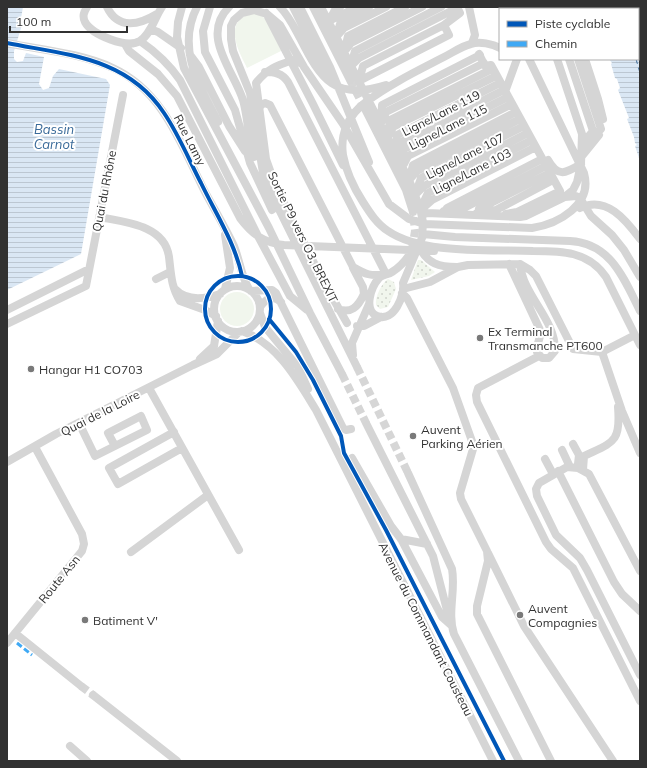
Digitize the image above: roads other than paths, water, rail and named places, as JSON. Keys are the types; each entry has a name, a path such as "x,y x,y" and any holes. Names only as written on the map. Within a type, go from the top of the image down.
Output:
{"street":[{"path":"87,7 83,15 85,22 89,26 108,39 125,44 140,41 150,29 156,14 162,7"},
{"path":"107,7 118,20 129,24 140,23 156,14"},
{"path":"182,7 178,30 178,45 181,60 222,141 248,188 342,374"},
{"path":"197,7 189,33 189,58 195,75 226,138 239,172"},
{"path":"210,7 203,31 205,52 235,110 248,155 266,200 312,278"},
{"path":"229,7 219,22 218,42 223,57 241,95 253,154 356,366 352,351 352,343 378,280 407,259 411,252"},
{"path":"264,7 273,29 307,92 352,182 373,217 393,234 418,244 459,249"},
{"path":"280,7 291,22 314,64 326,79 333,84 347,90 357,91 395,82"},
{"path":"293,7 320,61 330,74 345,84 368,89"},
{"path":"300,7 330,67 382,194"},
{"path":"313,7 381,125 409,180 421,213 423,234 392,314 381,317 367,325 360,326 347,323 327,309"},
{"path":"321,7 351,66 355,81"},
{"path":"329,21 333,7"},
{"path":"329,21 335,10 340,7"},
{"path":"329,21 338,12 348,7"},
{"path":"329,21 357,7"},
{"path":"336,37 341,21 369,7"},
{"path":"336,37 343,24 378,7"},
{"path":"336,37 344,28 386,7"},
{"path":"336,37 395,7"},
{"path":"344,52 348,36 405,7"},
{"path":"344,52 350,39 414,7"},
{"path":"344,52 351,43 422,7"},
{"path":"344,52 432,7"},
{"path":"351,66 355,51 442,7"},
{"path":"469,7 475,35 472,43"},
{"path":"351,66 456,8 460,13 447,30 355,81"},
{"path":"264,179 249,88 231,43 231,30 234,20 242,13 250,10 261,11 270,16 280,25 302,64 343,124 382,194 398,213 413,222 424,224 527,228 548,224 572,212 583,203 586,180 581,160 530,60"},
{"path":"150,29 168,39 195,61 229,126 248,155"},
{"path":"355,81 363,66 447,30"},
{"path":"140,41 155,51 166,61 180,80 258,236 290,296 310,313"},
{"name":"Rue Lamy","path":"7,43 80,57 106,65 126,75 145,89 169,120 234,248 242,276 250,290"},
{"path":"352,182 343,150 343,137 346,125 360,106 395,82 472,43 493,45 499,48"},
{"path":"125,44 129,51 152,68 172,89 240,218 249,229 261,239 279,244 304,246 431,251 459,249 558,251 575,254 586,258 599,268 606,277 640,345"},
{"path":"264,72 294,60 302,64"},
{"path":"421,213 491,217 526,216 517,60"},
{"path":"381,125 388,115 521,122 575,186 581,160 582,134 558,60"},
{"path":"561,60 585,134 582,144"},
{"path":"565,60 589,132 582,144"},
{"path":"569,60 593,131 582,144"},
{"path":"575,60 598,130 582,144"},
{"path":"578,60 601,129 582,144"},
{"path":"581,60 604,128"},
{"path":"381,125 382,105 521,122 531,130 555,170 561,173 568,172 581,160 604,128 598,98 585,60"},
{"path":"264,72 276,73 285,78 388,274"},
{"name":"Sortie P9 vers O3, BREXIT","path":"264,72 256,83 266,159 276,187 338,309 347,323"},
{"name":"Quai du Rhône","path":"7,324 86,286 123,95"},
{"path":"259,109 261,105 265,103 270,105 363,287 364,294 352,310 347,312 338,309"},
{"path":"365,109 406,190 421,213"},
{"path":"388,139 390,120 521,122"},
{"path":"388,139 395,131 521,122"},
{"path":"395,154 402,145 521,122"},
{"path":"402,167 410,159 521,122"},
{"path":"409,180 521,122"},
{"path":"409,180 414,165 521,122"},
{"path":"415,195 521,122"},
{"path":"521,122 594,219 621,246 640,277"},
{"path":"421,213 521,122"},
{"path":"421,213 456,208 521,122"},
{"path":"461,215 521,122"},
{"path":"461,215 496,210 521,122"},
{"path":"491,217 521,122"},
{"name":"Ligne/Lane 119","path":"395,154 397,135 521,122"},
{"name":"Ligne/Lane 115","path":"402,167 404,149 521,122"},
{"name":"Ligne/Lane 107","path":"415,195 420,178 521,122"},
{"name":"Ligne/Lane 103","path":"421,213 428,193 521,122"},
{"path":"583,203 608,207 621,218 640,240"},
{"path":"99,217 146,228 156,234 167,251 173,287 181,302 205,310 227,329 240,332 254,324 265,301 270,298 276,298 281,302"},
{"name":"Rue Lamy","path":"222,225 228,251 229,277 223,292"},
{"path":"423,234 585,243 603,252 616,265 640,311"},
{"path":"419,247 423,255 436,266 458,267 468,265 520,264 530,270 536,276 573,349 602,352 635,335"},
{"path":"509,264 539,327 540,341 536,348 539,356 546,359 552,356 555,349 551,330 524,279 520,264"},
{"path":"353,267 365,274 374,276 388,274 398,276 407,298 453,388 469,429 473,449 460,493 461,499 524,626 613,761"},
{"path":"403,288 430,282 458,267"},
{"path":"7,310 89,269"},
{"path":"156,279 170,272"},
{"path":"173,287 178,293 190,297 207,298 236,286 250,290 274,291 281,302 343,428 346,430 351,429"},
{"path":"250,290 258,299 260,310"},
{"path":"217,319 215,304 223,292"},
{"path":"369,303 373,313 381,317"},
{"name":"Avenue du Commandant Cousteau","path":"260,310 265,327 298,367 316,410"},
{"name":"Quai de la Loire","path":"193,365 214,346 217,319"},
{"name":"Quai de la Loire","path":"7,462 79,423 193,365 215,356 240,332"},
{"name":"Avenue du Commandant Cousteau","path":"240,332 262,341 296,376 316,410 493,761"},
{"path":"540,341 548,340 553,343"},
{"path":"602,352 628,427 640,453"},
{"path":"539,356 478,388 476,395 477,402 546,542 551,549 573,568 640,700"},
{"path":"149,388 239,550"},
{"path":"616,391 619,419 618,431 613,441 584,456 577,468 555,473 539,483 536,489 539,502 556,535 580,558 640,675"},
{"path":"79,423 95,456 115,446 147,430 141,416 108,433 115,446"},
{"path":"367,425 437,565 451,626 519,761"},
{"path":"174,432 109,468 118,484 182,448"},
{"path":"574,444 579,455 577,468"},
{"name":"Route Asn","path":"7,643 82,551 84,544 82,534 35,447"},
{"path":"562,450 577,468 589,474 595,482 640,571"},
{"path":"352,458 391,526 401,538 442,617 451,626"},
{"path":"545,459 555,473 614,582 622,594 640,611"},
{"path":"408,473 452,569 451,626"},
{"path":"131,552 208,495"},
{"path":"401,538 427,544"},
{"path":"487,551 488,561 477,606 477,614 551,761"},
{"path":"15,633 81,686"},
{"path":"93,695 177,761"},
{"path":"70,746 87,761"}],"water":[{"name":"Bassin Carnot","path":"7,7 23,7 20,24 22,25 14,51 14,59 17,62 23,61 26,53 44,57 39,84 43,90 49,88 53,76 59,69 106,79 110,85 81,254 7,290"},
{"path":"640,7 640,161 635,146 637,145 627,119 629,118 618,90 620,88 617,79 615,78 612,63 610,60 639,60 639,8 593,8"}],"tunnel":[{"path":"350,80 365,109"},
{"path":"412,249 415,231 413,212"},
{"path":"357,367 408,473"},
{"path":"342,374 367,425"},
{"path":"81,686 93,695"}],"place":[{"name":"Ex Terminal Transmanche PT600","path":"480,338"},
{"name":"Hangar H1 CO703","path":"31,369"},
{"name":"Auvent Parking Aérien","path":"413,436"},
{"name":"Auvent Compagnies","path":"520,615"},
{"name":"Batiment V'","path":"85,620"}]}
